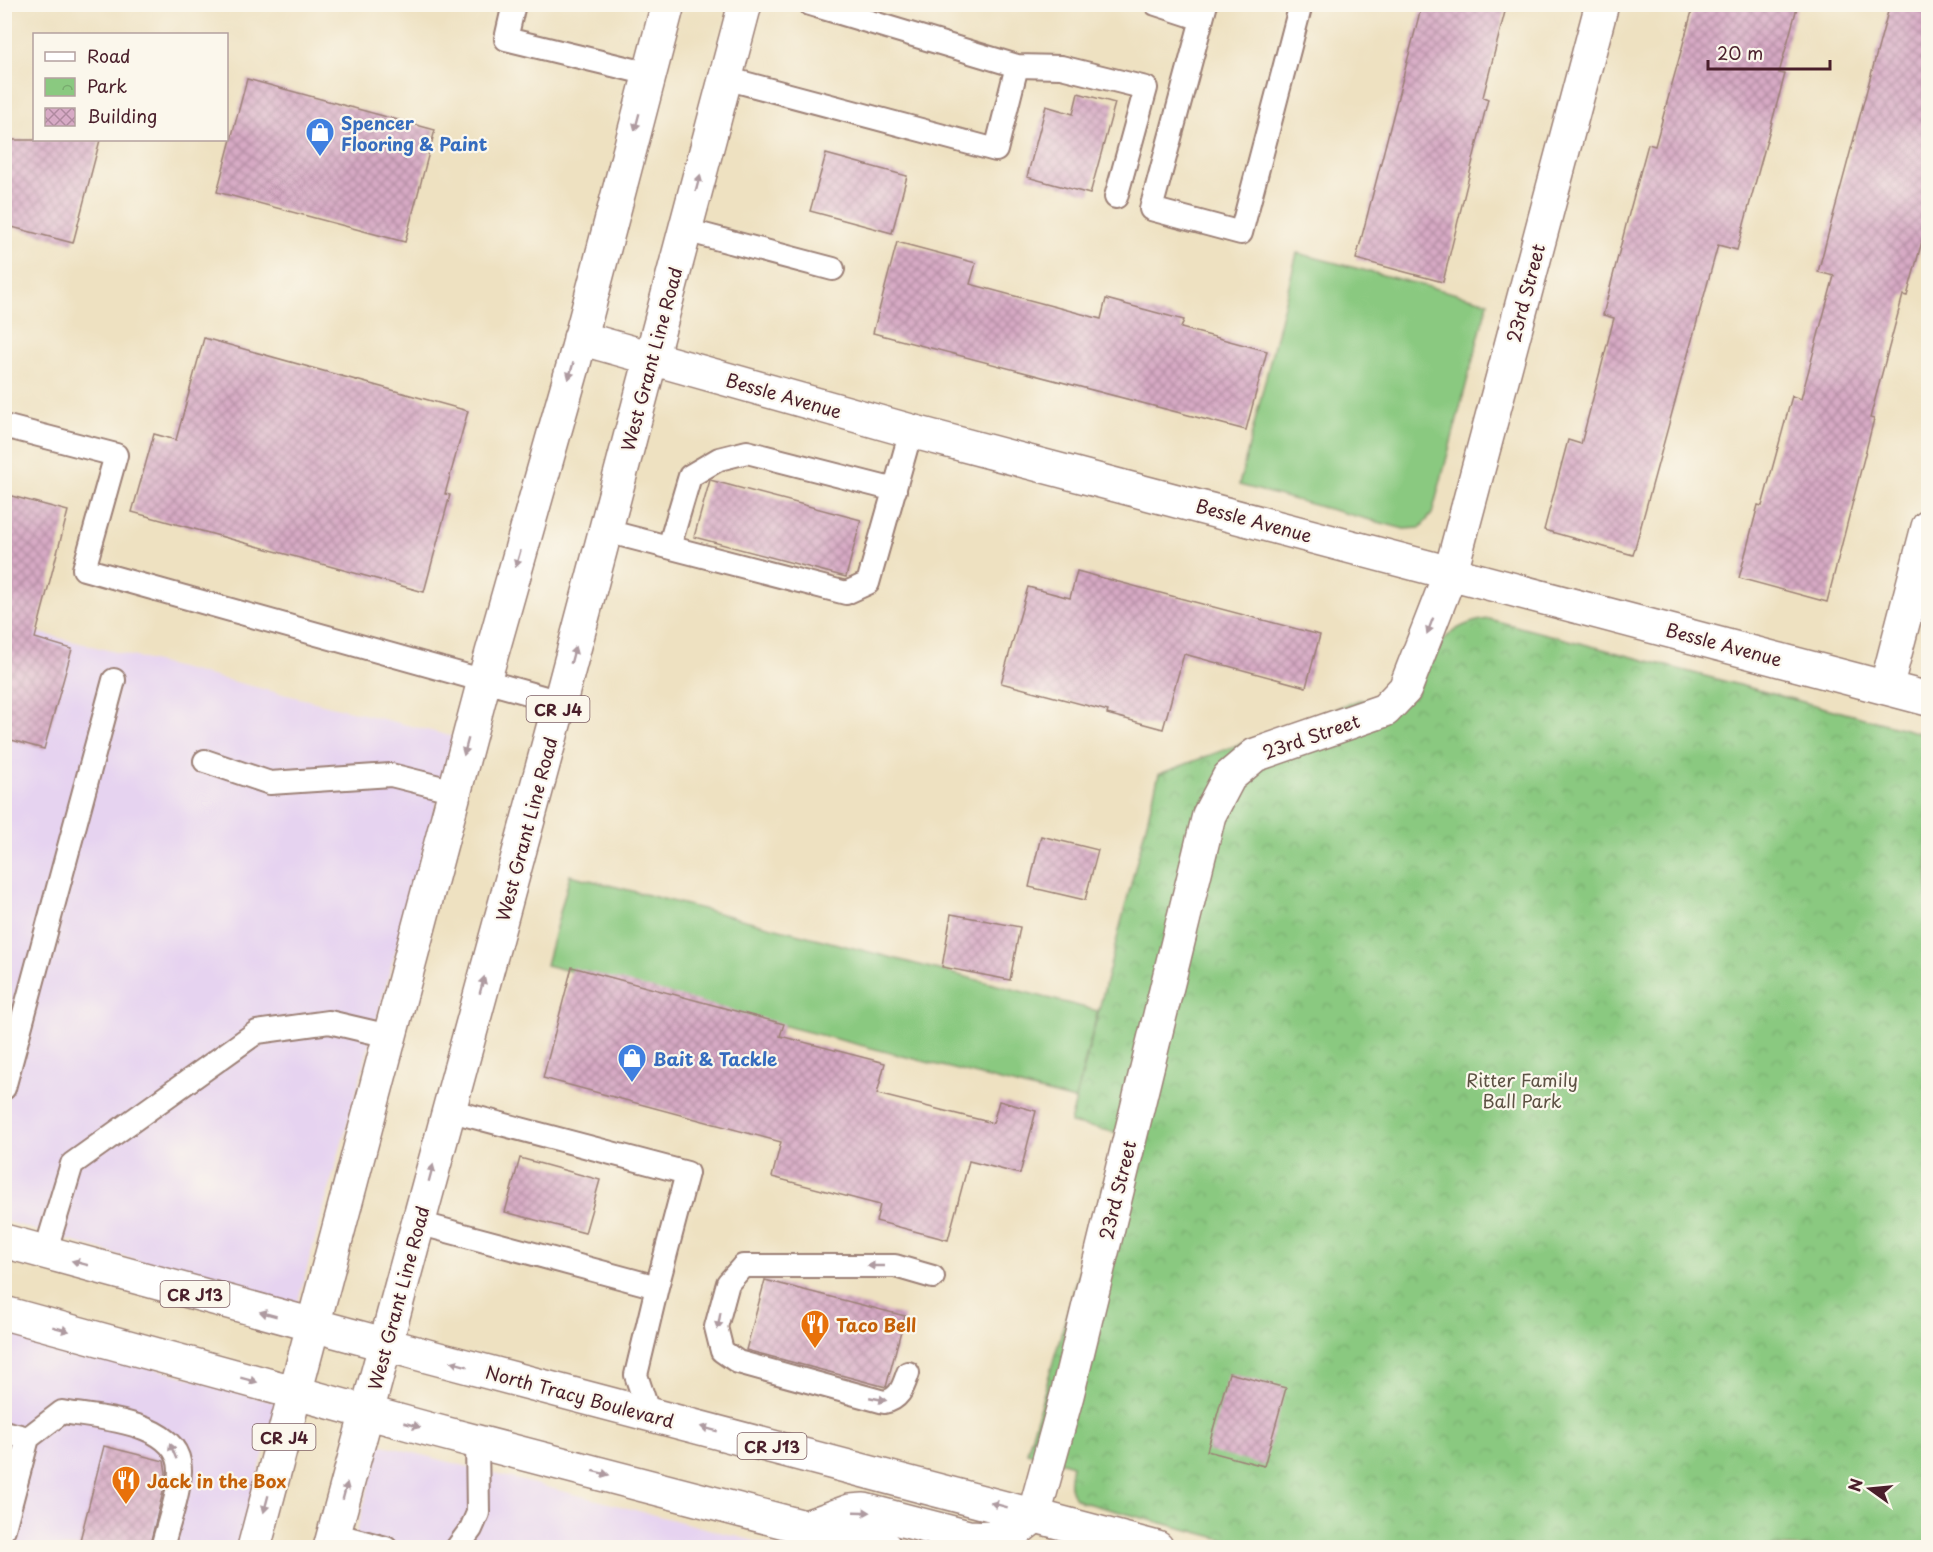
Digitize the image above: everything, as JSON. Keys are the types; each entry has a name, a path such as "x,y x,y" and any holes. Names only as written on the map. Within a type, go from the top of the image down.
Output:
{"main road":[{"name":"CR J4","path":"254,1548 484,681 580,338 668,4"},
{"name":"West Grant Line Road","path":"332,1541 606,531 745,4"},
{"name":"23rd Street","path":"1034,1515 1067,1395 1209,815 1229,777 1255,755 1385,710 1405,689 1451,571 1602,4"},
{"name":"Bessle Avenue","path":"580,338 911,431 1451,571 1929,699"},
{"path":"1886,688 1929,527"},
{"name":"North Tracy Boulevard","path":"4,1241 386,1346 1157,1548"},
{"path":"4,1313 295,1393 885,1548"},
{"path":"806,1527 850,1512 864,1510 968,1537 984,1538 1003,1537 1023,1528 1034,1515"}],"lane":[{"path":"514,4 506,39 650,74"},
{"path":"810,4 1017,66 1061,67 1146,88 1116,197"},
{"path":"1156,4 1204,12 1151,209 1241,233 1301,4"},
{"path":"725,78 996,150 1017,66"},
{"path":"686,230 833,269"},
{"path":"4,426 116,455 84,569 560,702"},
{"path":"606,531 846,593 868,583 911,431"},
{"path":"669,547 690,476 719,459 747,452 895,490"},
{"path":"5,1085 114,680"},
{"path":"205,762 270,783 391,776 455,791"},
{"path":"45,1253 72,1164 257,1032 329,1022 389,1036"},
{"path":"448,1110 687,1173 636,1375 649,1414"},
{"path":"418,1223 657,1287"},
{"path":"908,1373 900,1393 894,1400 884,1402 738,1362 722,1351 716,1327 728,1283 742,1266 896,1266 933,1277"},
{"path":"4,1529 28,1438 62,1412 149,1429 171,1442 180,1469 162,1548"},
{"path":"4,1432 28,1438"},
{"path":"457,1548 471,1529 478,1513 477,1441"},
{"path":"332,1541 386,1548"}],"shaded area":[{"path":"4,624 455,737 296,1308 5,1221"},
{"path":"4,1326 277,1403 239,1547 5,1547"},
{"path":"380,1444 778,1547 352,1548"}],"green space":[{"path":"1297,253 1488,302 1432,514 1420,528 1404,529 1239,485"},
{"name":"Ritter Family Ball Park","path":"1489,619 1928,735 1928,1547 1253,1547 1082,1502 1071,1491 1072,1465 1027,1452 1119,1133 1070,1123 1159,774 1359,700 1414,698 1433,657 1448,636 1458,628 1472,622"},
{"path":"570,875 1098,1011 1075,1100 546,965"}],"building":[{"path":"1422,4 1507,4 1483,97 1488,99 1443,282 1356,259"},
{"path":"1694,4 1798,4 1779,73 1785,74 1737,250 1718,245 1633,555 1544,530 1568,440 1581,444 1614,318 1603,315 1627,221 1648,144 1655,146"},
{"path":"1890,4 1929,4 1929,216 1907,296 1903,295 1870,418 1874,419 1827,602 1739,578 1758,505 1762,506 1792,396 1801,399 1834,276 1818,272"},
{"path":"247,79 435,130 405,242 217,192"},
{"path":"1078,93 1115,103 1090,194 1027,177 1046,106 1073,114"},
{"path":"4,140 100,141 73,243 4,225"},
{"path":"826,154 907,176 892,233 810,211"},
{"path":"897,242 976,263 970,284 1101,319 1106,299 1184,320 1181,328 1267,351 1246,430 873,333"},
{"path":"204,338 468,411 445,494 450,495 424,592 132,512 154,434 176,440"},
{"path":"710,480 861,520 846,577 694,537"},
{"path":"4,494 68,511 35,638 72,649 44,749 4,738"},
{"path":"1077,571 1320,635 1306,687 1184,654 1163,729 1107,714 1108,711 1001,683 1028,587 1070,598"},
{"path":"1041,836 1098,850 1085,900 1029,887"},
{"path":"951,914 1020,927 1010,980 942,967"},
{"path":"572,967 784,1024 780,1036 885,1063 877,1094 993,1123 999,1101 1036,1111 1020,1174 969,1161 948,1240 876,1221 880,1205 772,1177 781,1142 543,1078"},
{"path":"520,1158 600,1180 585,1233 505,1212"},
{"path":"765,1280 905,1316 886,1387 746,1350"},
{"path":"1229,1373 1286,1388 1264,1466 1207,1451"},
{"name":"Jack in the Box","path":"104,1446 164,1461 166,1472 164,1488 149,1548 78,1548"}],"place":[{"name":"Spencer Flooring & Paint","path":"320,158"},
{"name":"Bait & Tackle","path":"632,1084"},
{"name":"Taco Bell","path":"815,1350"},
{"name":"Jack in the Box","path":"126,1506"}]}
